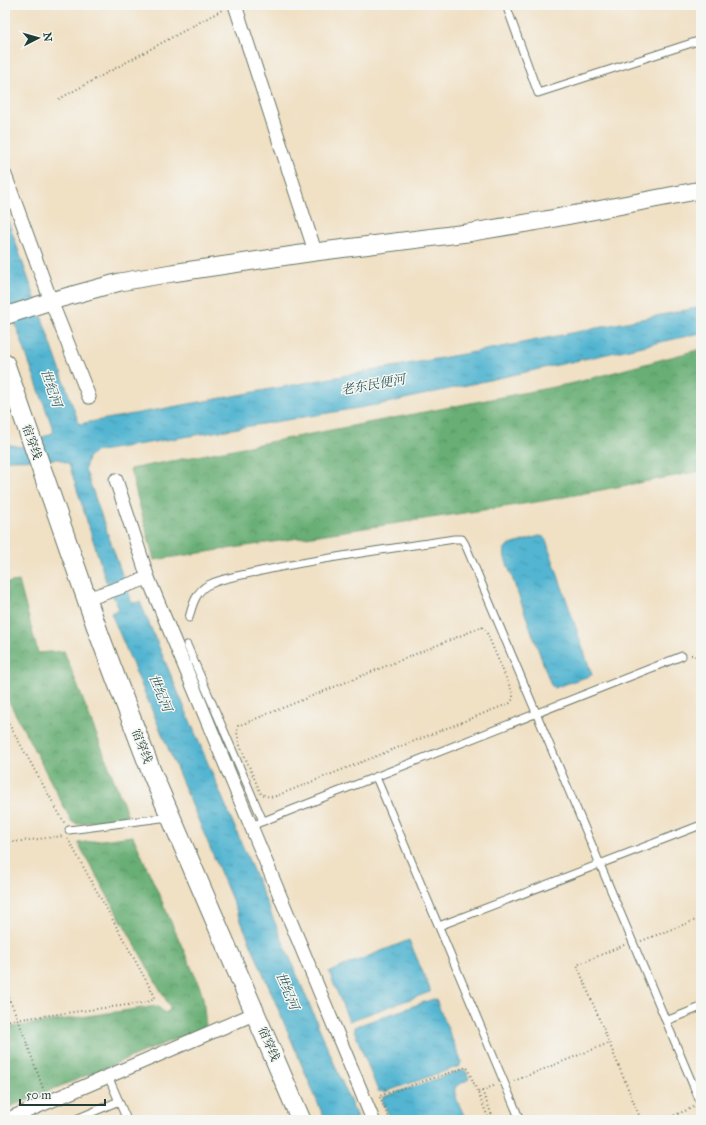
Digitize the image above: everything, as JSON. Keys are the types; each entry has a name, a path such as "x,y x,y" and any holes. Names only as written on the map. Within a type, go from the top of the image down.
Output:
{"main road":[{"name":"宿穿线","path":"5,364 93,597 151,771 301,1120"}],"street":[{"path":"230,7 314,249"},
{"path":"5,175 46,298 89,397"},
{"path":"5,304 46,298 120,282 172,273 546,212 701,182"},
{"path":"314,249 468,233 701,190"},
{"path":"5,316 46,298"},
{"path":"116,480 143,580 251,826 373,1120"},
{"path":"93,597 143,580"},
{"path":"6,1120 256,1013"}],"lane":[{"path":"506,5 538,93 701,40"},
{"path":"189,618 193,603 199,593 207,585 223,580 288,565 446,540 462,539 666,1021 698,1105"},
{"path":"187,645 263,821"},
{"path":"251,826 682,656"},
{"path":"231,746 239,743"},
{"path":"376,777 520,1120"},
{"path":"69,830 171,817"},
{"path":"439,926 701,825"},
{"path":"666,1021 701,1007"},
{"path":"108,1076 126,1120"},
{"path":"74,1120 119,1101"}],"path":[{"path":"59,99 230,7"},
{"path":"482,627 486,632 513,694 513,699 510,703 276,796 266,796 261,794 239,743 237,732 238,726 482,627"},
{"path":"682,656 694,655 701,662"},
{"path":"5,717 69,830"},
{"path":"5,843 68,835 68,838 153,993 154,998 151,1001 142,1003 5,1021"},
{"path":"641,1120 577,965 701,918"},
{"path":"5,990 18,1019 48,1102"},
{"path":"478,1092 505,1083 609,1042"},
{"path":"390,1120 380,1096 467,1066 488,1117 480,1120"},
{"path":"482,1090 494,1120"},
{"path":"663,1120 698,1105"}],"green space":[{"path":"701,349 701,471 543,501 154,560 130,469 574,383"},
{"path":"19,581 38,653 64,651 128,816 78,824 72,822 5,694 5,583"},
{"path":"133,836 199,985 203,998 206,1026 5,1109 5,1028 157,1006 165,1013 171,1009 78,843"}],"water":[{"path":"5,212 79,424 507,346 701,307 701,333 382,404 94,452 88,458 85,469 132,603 140,602 358,1120 325,1120 111,613 119,609 106,581 69,464 59,459 8,460 5,462 5,444 22,447 54,432 5,295"},
{"path":"539,536 544,537 547,543 592,675 554,688 551,685 505,558 504,550 507,546"},
{"path":"409,940 430,992 349,1021 329,972"},
{"path":"433,999 436,1000 461,1061 460,1066 385,1092 378,1091 354,1027"},
{"path":"462,1070 466,1071 469,1079 455,1087 455,1096 465,1120 391,1120 382,1100 383,1097"}],"water label":[{"name":"老东民便河","path":"373,385"},
{"name":"世纪河","path":"51,388"},
{"name":"世纪河","path":"160,693"},
{"name":"世纪河","path":"287,991"}]}
